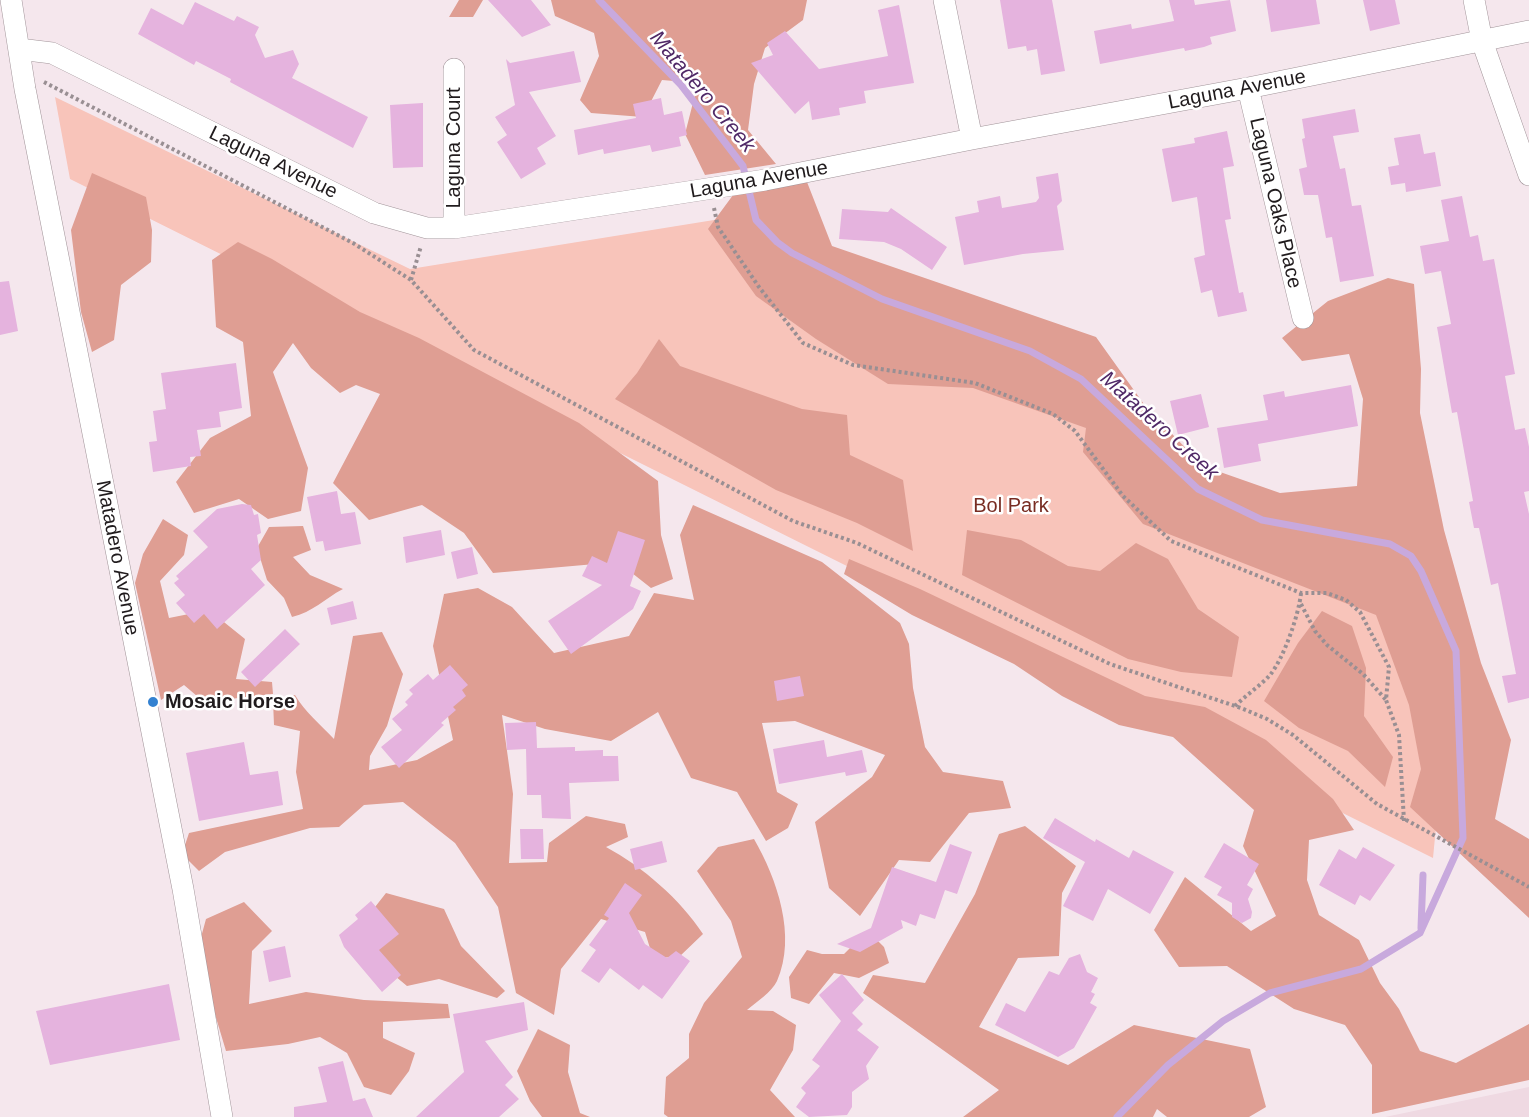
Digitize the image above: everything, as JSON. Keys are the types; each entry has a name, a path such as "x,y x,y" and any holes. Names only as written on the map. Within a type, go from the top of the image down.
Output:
{"street":[{"name":"Matadero Avenue","path":"11,0 23,72 183,889 222,1117"},
{"path":"944,0 972,139"},
{"path":"1474,0 1482,41 1529,175"},
{"name":"Laguna Avenue","path":"19,49 52,53 374,213 427,228 454,228 765,180 1248,88 1529,31"},
{"name":"Laguna Court","path":"454,69 454,228"},
{"name":"Laguna Oaks Place","path":"1248,88 1303,318"}],"path":[{"path":"23,72 353,243 411,280 474,350 793,521 857,543 1110,664 1267,719 1293,735 1377,804 1404,821 1472,855 1529,888"},
{"path":"721,188 718,227 759,287 803,343 853,365 975,383 1053,414 1076,431 1124,496 1171,541 1301,592 1327,593 1346,600 1360,612 1389,667 1386,700"},
{"path":"411,280 427,228"},
{"path":"1235,706 1270,674 1300,604 1301,592"},
{"path":"1300,604 1315,631 1327,645 1363,674 1386,700 1399,735 1404,821"}],"shaded area":[{"path":"459,0 483,0 473,17 449,17"},
{"path":"551,0 807,0 803,20 765,48 754,84 748,130 776,164 705,175 685,134 698,83 662,80 643,117 591,113 580,100 599,56 594,33 555,16"},
{"path":"92,173 146,197 152,230 151,262 121,285 114,340 92,352 81,312 71,230"},
{"path":"807,182 832,246 1096,337 1146,407 1203,466 1280,493 1357,486 1363,399 1349,354 1302,361 1282,338 1328,301 1388,278 1414,284 1421,369 1420,413 1444,530 1481,663 1511,740 1495,819 1529,839 1529,918 1410,807 1421,769 1409,705 1376,615 1143,524 1083,452 1086,428 973,388 888,384 816,339 756,296 708,229 736,191"},
{"path":"238,242 272,259 360,312 419,338 579,423 658,481 661,535 673,579 651,588 618,562 493,573 464,533 422,505 369,520 333,483 380,394 356,385 340,393 311,368 293,343 273,372 308,468 301,511 268,519 239,499 194,513 176,482 210,438 251,416 243,342 216,327 212,260"},
{"path":"659,339 680,366 802,409 847,415 850,455 903,480 913,551 857,523 776,490 615,399 637,373"},
{"path":"693,505 822,562 900,623 909,644 913,688 925,747 943,772 1003,781 1011,808 969,813 930,862 899,860 860,916 829,888 815,822 872,777 885,755 795,721 762,723 777,792 798,804 788,828 766,841 737,792 691,778 658,712 611,741 545,729 502,715 513,794 509,863 547,862 549,843 586,816 625,824 628,837 606,847 634,864 660,885 683,908 703,934 679,957 653,958 645,932 601,919 561,969 554,1015 516,993 498,907 455,843 403,802 364,805 339,827 310,828 225,852 199,871 182,854 189,833 303,809 296,772 300,731 274,725 273,701 295,695 334,739 353,636 382,632 403,674 387,726 370,756 369,770 417,760 453,740 433,646 444,594 478,588 512,607 554,653 629,636 654,593 694,600 680,535"},
{"path":"163,519 188,535 184,555 160,581 169,618 209,610 245,639 236,679 272,682 273,694 204,702 184,685 161,700 135,583 143,554"},
{"path":"303,526 311,550 293,557 310,575 343,589 312,609 292,617 284,598 267,580 257,548 269,527"},
{"path":"967,530 1021,540 1068,566 1100,571 1136,543 1168,559 1198,609 1239,637 1232,677 1181,672 1128,659 962,575"},
{"path":"849,559 920,589 1145,696 1205,707 1266,740 1333,799 1354,830 1309,840 1307,880 1319,915 1359,940 1380,983 1399,1009 1420,1051 1456,1063 1529,1024 1529,1080 1372,1114 1372,1065 1345,1025 1294,1009 1227,966 1179,967 1154,930 1185,877 1251,931 1276,916 1243,846 1254,810 1173,737 1119,725 1062,696 1014,664 912,615 844,574"},
{"path":"1322,611 1352,626 1366,668 1364,716 1393,757 1385,787 1348,751 1299,728 1264,701 1298,643"},
{"path":"1025,826 1076,866 1062,893 1059,956 1018,958 979,1027 1068,1065 1134,1025 1250,1049 1266,1107 1249,1117 1167,1117 1157,1109 1153,1117 963,1117 999,1090 863,993 873,975 925,983 975,894 999,834"},
{"path":"754,839 777,890 785,927 785,945 783,964 775,985 747,1010 773,1011 796,1025 793,1050 770,1090 795,1117 668,1117 664,1114 666,1077 689,1058 689,1034 704,1003 742,957 731,921 697,871 718,847"},
{"path":"386,893 444,909 461,946 505,991 497,998 439,979 407,986 377,961 357,930"},
{"path":"244,902 272,931 252,951 249,1004 306,992 364,1000 448,1004 450,1018 383,1022 383,1038 415,1053 409,1071 391,1095 364,1087 347,1053 320,1037 288,1044 226,1051 214,1011 200,941 206,919"},
{"path":"873,936 884,947 889,963 859,978 834,973 809,1004 791,998 789,977 807,950 822,954 844,954 855,943"},
{"path":"538,1029 570,1045 568,1072 580,1113 590,1117 542,1117 530,1101 517,1071"},
{"path":"1529,1087 1529,1117 1385,1117"}],"green space":[{"name":"Bol Park","path":"55,97 410,269 745,215 1079,392 1372,578 1444,744 1433,858 70,179"}],"building":[{"path":"488,0 531,0 551,25 522,37"},
{"path":"1000,0 1052,0 1065,71 1041,75 1037,49 1027,51 1026,46 1008,49"},
{"path":"1169,0 1194,0 1195,5 1230,0 1236,31 1210,37 1212,44 1204,47 1185,51 1184,48 1100,64 1094,31 1131,24 1132,29 1174,21"},
{"path":"1266,0 1316,0 1320,24 1271,32"},
{"path":"1363,0 1395,0 1400,24 1370,31"},
{"path":"195,2 234,21 237,16 259,27 255,35 265,58 293,50 299,64 292,78 368,117 353,148 230,82 231,79 196,61 194,65 138,34 151,8 183,25"},
{"path":"899,5 914,83 864,91 866,103 839,108 840,115 812,120 809,101 795,114 751,63 773,55 767,43 785,31 819,69 888,56 878,10"},
{"path":"574,51 581,82 529,92 556,136 537,148 546,164 521,179 497,142 507,135 495,117 515,105 506,59 510,63"},
{"path":"661,98 664,115 682,111 687,135 679,137 681,146 652,152 650,145 604,154 603,149 578,155 574,130 636,118 633,104"},
{"path":"423,103 423,167 393,168 390,105"},
{"path":"1355,109 1359,132 1333,136 1340,169 1345,168 1352,206 1361,205 1374,276 1340,282 1332,237 1326,238 1318,195 1304,195 1299,169 1307,167 1302,139 1305,138 1302,119"},
{"path":"1227,131 1234,166 1223,168 1231,219 1225,220 1239,293 1243,292 1247,311 1218,317 1212,290 1201,293 1194,258 1205,255 1197,197 1172,202 1162,149 1195,143 1194,138"},
{"path":"1420,134 1424,154 1435,152 1441,186 1406,192 1405,183 1391,185 1388,167 1399,165 1394,138"},
{"path":"1058,173 1062,201 1057,206 1064,250 1023,254 964,265 955,217 979,212 977,201 1000,196 1002,208 1036,202 1039,198 1036,177"},
{"path":"1462,196 1470,237 1478,235 1483,261 1494,259 1515,374 1505,376 1515,430 1525,428 1529,447 1529,491 1524,492 1529,514 1529,698 1508,703 1502,676 1516,674 1498,583 1491,585 1479,528 1474,528 1469,502 1473,501 1457,412 1452,413 1437,327 1451,324 1441,271 1425,274 1420,246 1449,241 1441,200"},
{"path":"891,208 947,247 932,270 901,249 884,242 839,239 842,209 888,212"},
{"path":"9,281 18,331 0,335 0,282"},
{"path":"236,363 242,408 219,412 221,427 197,430 201,456 190,457 191,466 153,472 149,442 157,441 153,411 166,409 161,373"},
{"path":"1351,385 1358,426 1258,444 1261,461 1224,468 1217,428 1268,420 1263,395 1284,391 1285,397"},
{"path":"1201,394 1209,427 1178,435 1170,401"},
{"path":"337,491 341,514 355,512 361,544 325,551 323,541 316,542 307,497"},
{"path":"242,504 251,505 254,515 258,514 261,533 257,535 261,560 251,569 265,585 217,629 204,614 194,623 176,603 185,595 174,583 179,579 176,576 208,547 193,531 217,509"},
{"path":"441,530 445,555 406,563 403,537"},
{"path":"618,531 645,540 630,586 641,591 633,609 571,654 548,621 602,585 582,576 592,556 607,563"},
{"path":"472,547 478,574 457,579 451,552"},
{"path":"353,601 357,619 331,625 327,608"},
{"path":"285,629 300,644 255,687 241,672"},
{"path":"450,665 468,685 462,690 466,696 453,707 456,710 441,723 444,725 399,768 381,747 402,730 392,719 408,705 405,702 413,694 409,690 428,674 433,680"},
{"path":"800,676 804,696 777,701 774,681"},
{"path":"536,722 537,748 575,747 575,751 603,750 603,756 618,756 619,781 569,783 571,819 542,818 541,795 527,795 526,749 507,750 505,723"},
{"path":"824,740 827,757 862,750 867,772 846,776 845,772 779,784 773,749"},
{"path":"244,742 250,775 278,771 283,805 199,821 186,753"},
{"path":"1055,818 1095,842 1096,839 1129,858 1133,850 1174,872 1150,914 1108,889 1093,921 1063,906 1085,862 1043,838"},
{"path":"520,829 543,829 544,859 521,859"},
{"path":"662,841 667,862 635,870 630,849"},
{"path":"1224,843 1259,864 1247,885 1253,889 1248,899 1252,912 1251,918 1242,923 1232,917 1232,903 1217,895 1222,887 1204,877"},
{"path":"950,844 972,852 957,894 945,890 935,919 920,914 916,926 901,920 903,928 860,952 837,944 871,928 892,867 936,882"},
{"path":"1363,847 1395,865 1370,901 1360,895 1355,905 1319,885 1339,849 1356,859"},
{"path":"625,883 642,895 629,913 645,944 667,958 676,951 690,961 662,999 643,985 639,990 610,968 599,983 581,971 596,950 589,945 609,918 604,915"},
{"path":"371,901 399,934 379,950 401,975 382,992 344,947 339,935 358,919 355,915"},
{"path":"285,946 291,977 269,982 263,951"},
{"path":"1080,954 1087,972 1098,978 1091,992 1095,994 1090,1003 1097,1007 1074,1048 1058,1057 995,1025 1006,1003 1025,1012 1049,971 1059,975 1069,958"},
{"path":"842,974 864,1000 852,1013 863,1024 857,1030 879,1047 866,1066 869,1079 852,1092 852,1107 847,1115 809,1117 796,1107 806,1093 801,1088 820,1066 812,1060 841,1021 819,995"},
{"path":"169,984 180,1040 50,1065 36,1011"},
{"path":"524,1002 528,1030 485,1041 513,1077 505,1085 519,1099 499,1117 416,1117 464,1072 453,1014"},
{"path":"343,1061 353,1101 365,1098 373,1117 294,1117 294,1107 327,1102 318,1067"}],"waterway":[{"name":"Matadero Creek","path":"599,0 681,85 743,166 756,220 777,242 792,253 882,299 1030,351 1081,379 1198,489 1262,520 1390,544 1411,556 1421,571 1456,651 1463,838 1420,933 1361,969 1270,993 1223,1021 1168,1065 1117,1117"},
{"path":"1421,928 1423,875"}],"place":[{"name":"Mosaic Horse","path":"153,702"}]}
